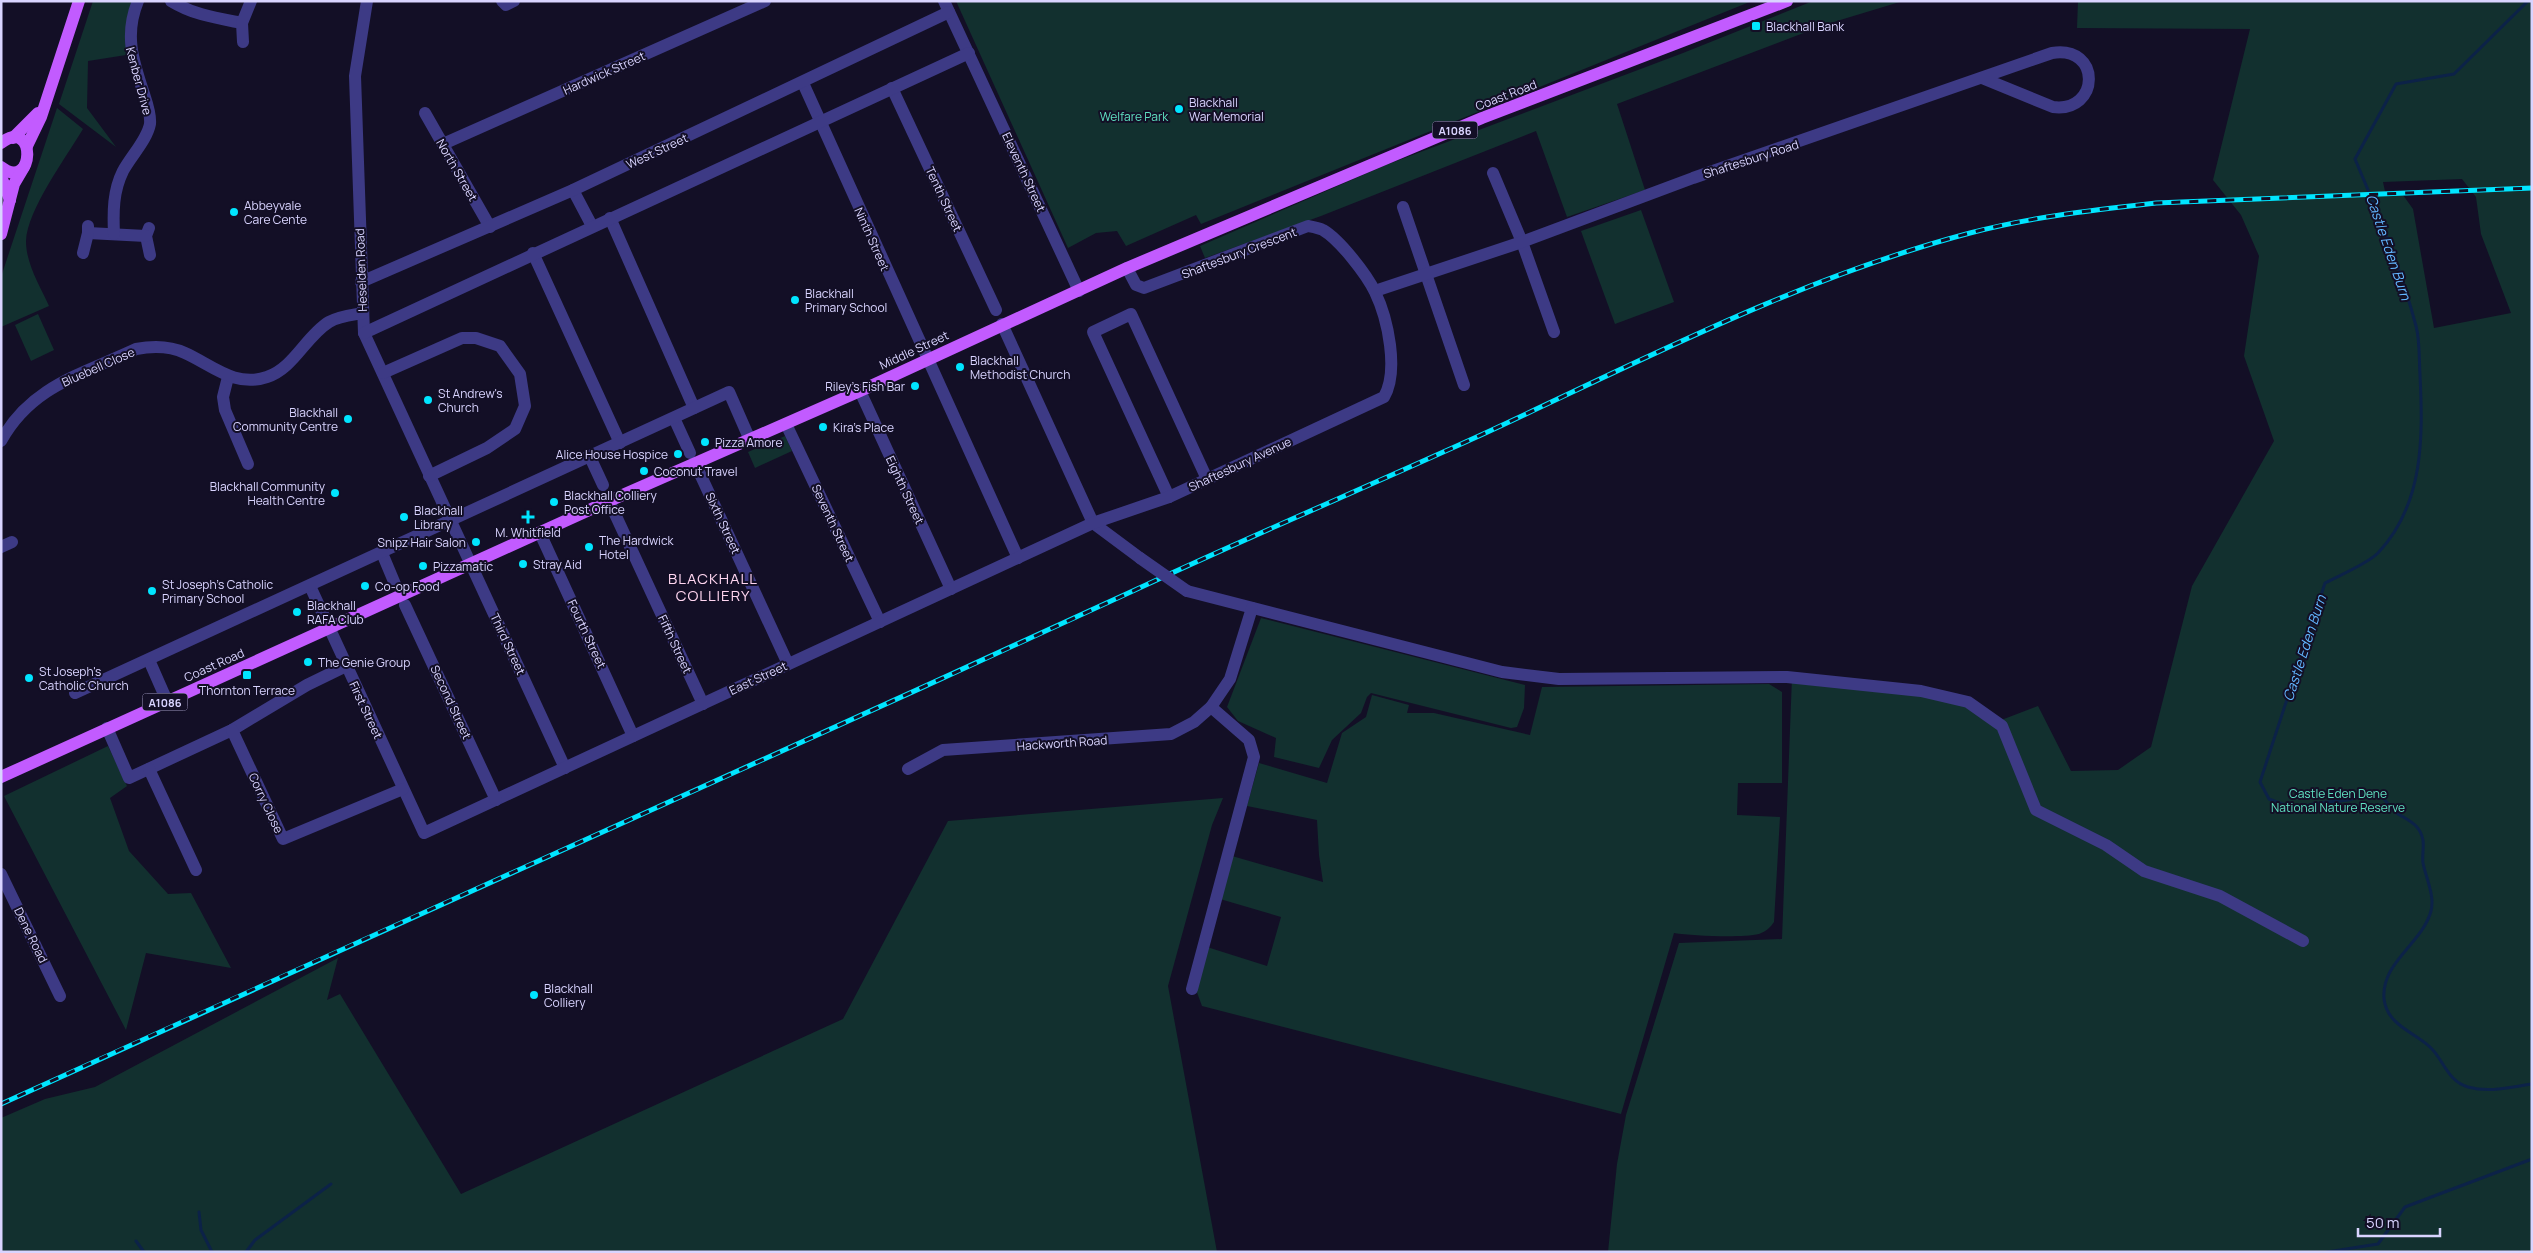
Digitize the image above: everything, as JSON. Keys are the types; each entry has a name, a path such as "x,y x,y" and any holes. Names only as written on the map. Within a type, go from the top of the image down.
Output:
{"main road":[{"path":"1,234 11,202 14,184 29,157 27,146 45,106 79,1"},
{"name":"Coast Road","path":"1127,268 1482,118 1787,1"},
{"path":"4,141 45,106"},
{"path":"4,141 18,139 27,146"},
{"path":"1,167 15,171 24,167"},
{"path":"1,176 11,202"},
{"name":"Middle Street","path":"329,629 609,501 693,458 750,440 1127,268"},
{"name":"Coast Road","path":"1,777 329,629"}],"street":[{"name":"Kenber Drive","path":"114,234 113,205 116,188 123,172 148,132 150,116 131,57 129,43 130,28 138,1"},
{"path":"172,1 184,9 205,16 242,22"},
{"path":"243,42 242,22 251,1"},
{"name":"Heselden Road","path":"367,1 355,76 364,333 451,521"},
{"path":"502,1 506,5 514,1"},
{"name":"Hardwick Street","path":"443,144 765,1"},
{"name":"West Street","path":"361,282 573,190 803,83 946,7"},
{"name":"Eleventh Street","path":"946,7 1079,291"},
{"name":"Shaftesbury Road","path":"1375,291 1522,242 1693,178 1982,78 2060,52 2069,52 2082,60 2089,77 2088,87 2081,99 2073,106 2062,108 2053,107 1982,78"},
{"path":"364,333 533,253 969,53"},
{"name":"Ninth Street","path":"803,83 1018,558"},
{"name":"Tenth Street","path":"892,88 996,310"},
{"name":"North Street","path":"425,113 490,227"},
{"path":"1492,173 1522,242 1554,332"},
{"path":"573,190 592,226"},
{"path":"1403,207 1464,385"},
{"path":"610,218 694,408"},
{"name":"Shaftesbury Crescent","path":"1127,268 1136,285 1144,288 1154,286 1308,226 1323,230 1349,255 1375,291 1384,319 1391,358 1390,385 1384,397"},
{"path":"82,252 88,229 114,234 148,232 150,255"},
{"path":"533,253 620,443"},
{"name":"Bluebell Close","path":"1,441 9,427 26,406 44,391 136,349 148,347 171,348 185,353 228,377 244,380 266,378 285,367 330,322 363,313"},
{"path":"1169,497 1093,332 1131,314 1207,479"},
{"path":"1002,324 1093,523 1187,591 1502,672 1535,677 1559,679 1787,677 1921,691 1968,702 2002,726 2036,810 2106,844 2144,871 2220,896 2303,941"},
{"path":"382,373 462,338 469,338 500,346 520,374 525,406 515,430 487,448 429,476"},
{"path":"228,377 224,396 225,410 248,464"},
{"name":"Eighth Street","path":"860,391 951,589"},
{"path":"75,693 729,392 750,440"},
{"name":"Shaftesbury Avenue","path":"1093,523 1169,497 1384,397"},
{"name":"Sixth Street","path":"674,418 788,664"},
{"name":"Seventh Street","path":"786,424 880,622"},
{"path":"590,457 603,485"},
{"name":"Fifth Street","path":"609,501 703,704"},
{"name":"Third Street","path":"451,521 565,768"},
{"name":"East Street","path":"424,833 1093,523"},
{"name":"Fourth Street","path":"540,533 633,736"},
{"path":"382,553 395,584"},
{"name":"First Street","path":"310,586 424,833"},
{"name":"Second Street","path":"405,605 496,800"},
{"name":"Hackworth Road","path":"908,769 943,750 1144,738 1171,734 1194,722 1211,707 1230,679 1252,608"},
{"path":"149,660 167,702"},
{"path":"107,728 130,778 232,730 308,685 346,666"},
{"path":"1192,989 1254,757 1250,740 1211,707"},
{"name":"Corry Close","path":"232,730 283,839 403,788"},
{"path":"149,769 196,870"},
{"name":"Dene Road","path":"1,874 4,889 60,996"}],"green space":[{"path":"93,1 133,1 126,28 126,55 88,61 87,108 116,147 59,104"},
{"name":"Welfare Park","path":"956,1 1752,1 1201,224 1196,215 1126,246 1117,231 1096,233 1068,248"},
{"path":"1813,1 1903,1 1827,24 1617,104 1645,190 1567,217 1536,131 1321,216 1205,258 1200,246 1386,165 1683,53"},
{"name":"Castle Eden Dene National Nature Reserve","path":"2078,1 2532,1 2532,1252 1608,1252 1617,1164 1626,1115 1679,943 1782,939 1792,677 1968,702 1996,722 2038,706 2071,771 2118,770 2151,747 2192,586 2274,441 2244,356 2259,256 2241,215 2213,180 2250,29 2077,28","holes":["2462,179 2476,197 2481,234 2511,313 2434,328 2413,209 2403,195 2386,196 2383,182"]},
{"path":"57,108 83,129 40,199 28,228 26,241 28,258 49,306 1,327 1,277"},
{"path":"1641,210 1674,302 1615,324 1581,231"},
{"path":"38,314 54,350 31,361 15,325"},
{"path":"785,436 792,451 755,468 748,452"},
{"path":"1261,618 1525,685 1524,708 1517,727 1511,728 1371,693 1367,697 1361,713 1332,740 1319,768 1274,757 1276,738 1238,721 1227,707"},
{"path":"1769,684 1782,692 1782,783 1738,783 1737,815 1780,817 1774,922 1763,932 1751,935 1717,936 1674,933 1621,1114 1202,1006 1195,987 1207,947 1267,966 1281,917 1220,899 1232,856 1323,882 1317,820 1247,806 1259,763 1327,783 1342,733 1366,717 1372,695 1409,705 1407,713 1434,713 1530,735 1542,687"},
{"path":"108,746 127,786 110,798 129,851 168,894 191,893 231,968 146,953 126,1030 4,796"},
{"path":"1223,798 1212,825 1168,986 1217,1252 1,1252 1,1118 45,1099 95,1087 338,958 327,1000 340,994 461,1194 843,1019 948,821"}],"waterway":[{"name":"Castle Eden Burn","path":"2528,1 2454,74 2396,84 2355,159 2396,262 2417,332 2421,399 2420,446 2417,469 2412,492 2404,513 2393,534 2378,553 2360,565 2325,583 2260,782 2269,799 2296,809 2316,803 2348,800 2371,793 2376,794 2417,827 2423,840 2423,863 2431,893 2431,911 2426,923 2389,974 2385,986 2384,999 2386,1008 2396,1022 2435,1052 2450,1075 2461,1084 2476,1089 2508,1088 2532,1084"},
{"name":"Castle Eden Burn","path":"2327,1252 2378,1244 2405,1207 2532,1159"},
{"path":"246,1252 255,1240 331,1184"},
{"path":"199,1212 201,1230 212,1252"},
{"path":"136,1241 144,1252"}],"railway":[{"path":"1,1104 1189,565 1481,435 1661,350 1782,297 1844,273 1906,252 1993,227 2109,208 2156,203 2532,188"}],"place":[{"name":"Blackhall Bank","path":"1756,26"},
{"name":"Blackhall War Memorial","path":"1179,109"},
{"name":"Abbeyvale Care Cente","path":"234,212"},
{"name":"Blackhall Primary School","path":"795,300"},
{"name":"Blackhall Methodist Church","path":"960,367"},
{"name":"Riley's Fish Bar","path":"915,386"},
{"name":"St Andrew's Church","path":"428,400"},
{"name":"Blackhall Community Centre","path":"348,419"},
{"name":"Kira's Place","path":"823,427"},
{"name":"Pizza Amore","path":"705,442"},
{"name":"Alice House Hospice","path":"678,454"},
{"name":"Coconut Travel","path":"644,471"},
{"name":"Blackhall Community Health Centre","path":"335,493"},
{"name":"Blackhall Colliery Post Office","path":"554,502"},
{"name":"Blackhall Library","path":"404,517"},
{"name":"M. Whitfield","path":"528,517"},
{"name":"Snipz Hair Salon","path":"476,542"},
{"name":"The Hardwick Hotel","path":"589,547"},
{"name":"Stray Aid","path":"523,564"},
{"name":"Pizzamatic","path":"423,566"},
{"name":"Co-op Food","path":"365,586"},
{"name":"St Joseph's Catholic Primary School","path":"152,591"},
{"name":"Blackhall RAFA Club","path":"297,612"},
{"name":"The Genie Group","path":"308,662"},
{"name":"Thornton Terrace","path":"247,675"},
{"name":"St Joseph's Catholic Church","path":"29,678"},
{"name":"Blackhall Colliery","path":"534,995"}],"district":[{"name":"BLACKHALL COLLIERY","path":"713,586"}]}
